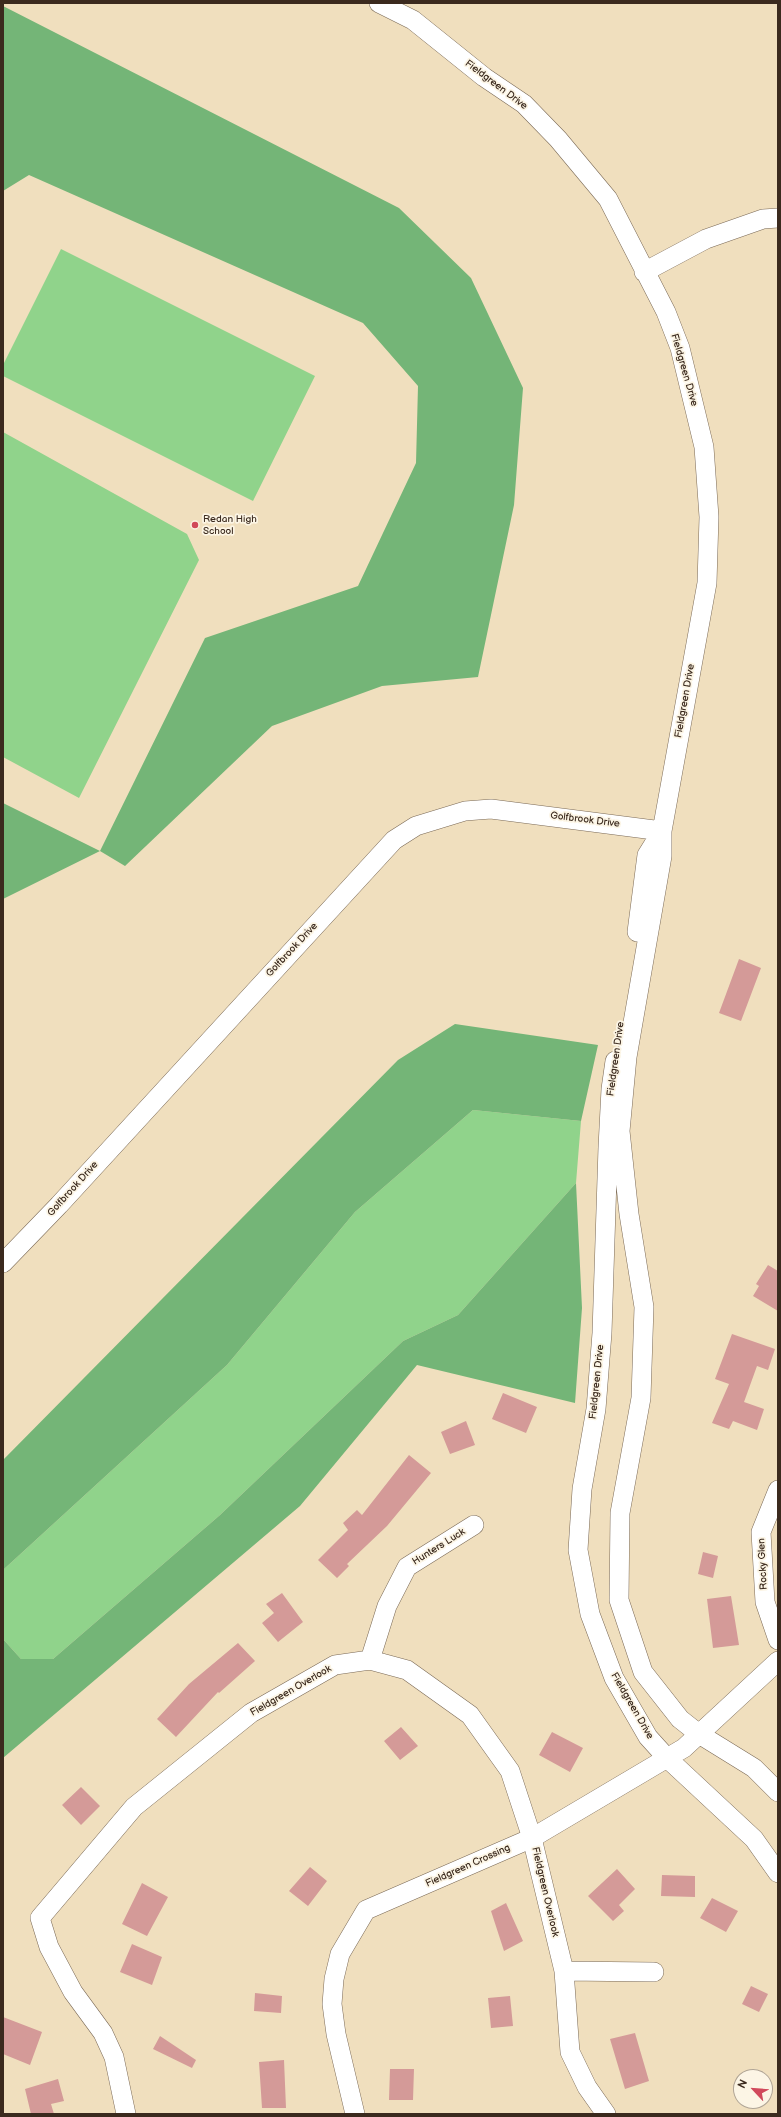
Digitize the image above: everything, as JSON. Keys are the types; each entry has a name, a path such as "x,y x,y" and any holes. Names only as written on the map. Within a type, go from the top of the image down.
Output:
{"street":[{"name":"Fieldgreen Drive","path":"379,3 413,20 484,77 524,104 558,139 608,199 644,272 666,312 680,348 704,448 709,517 706,583 662,831 662,856 627,1057 620,1131 629,1214 644,1307 641,1398 620,1513 619,1600 642,1672 680,1719 698,1734 754,1768 778,1792"},
{"path":"644,272 706,239 763,219 778,218"},
{"name":"Golfbrook Drive","path":"3,1262 59,1205 394,840 416,826 465,810 490,809 662,831"},
{"name":"Fieldgreen Drive","path":"662,831 647,855 637,929 611,1089 602,1333 596,1409 582,1489 578,1550 590,1614 614,1678 648,1737 667,1758 754,1839 778,1873"},
{"name":"Rocky Glen","path":"778,1490 761,1532 765,1602 778,1640"},
{"name":"Hunters Luck","path":"370,1660 387,1606 407,1567 474,1525"},
{"name":"Fieldgreen Overlook","path":"126,2114 114,2056 103,2033 73,1992 48,1947 40,1918 134,1807 251,1713 335,1665 370,1660 407,1670 470,1715 510,1771 532,1838 564,1971 570,2052 587,2088 606,2114"},
{"name":"Fieldgreen Crossing","path":"355,2114 336,2034 332,2004 334,1979 340,1954 366,1910 532,1838 684,1748 778,1661"},
{"path":"564,1971 654,1972"}],"green space":[{"path":"3,6 399,208 471,278 523,388 514,505 478,677 382,686 272,726 125,866 100,851 205,638 358,586 416,463 418,386 363,323 29,175 3,191"},
{"path":"61,249 315,376 253,501 3,376 3,365"},
{"path":"3,432 187,534 199,560 79,798 3,757"},
{"path":"3,803 100,851 3,899"},
{"path":"455,1024 598,1045 581,1121 473,1110 355,1212 227,1365 3,1570 3,1460 398,1060"},
{"path":"473,1110 581,1121 576,1183 458,1315 403,1341 220,1515 53,1659 21,1659 3,1639 3,1570 227,1365 355,1212"},
{"path":"576,1183 582,1308 575,1403 417,1365 300,1506 3,1758 3,1639 21,1659 53,1659 220,1515 403,1341 458,1315"}],"building":[{"path":"739,959 761,968 741,1021 719,1013"},
{"path":"768,1265 778,1271 778,1311 753,1296 759,1286 756,1284"},
{"path":"732,1334 775,1349 768,1370 757,1366 744,1402 764,1409 757,1430 733,1421 729,1429 712,1423 729,1384 715,1379"},
{"path":"503,1393 537,1407 526,1433 492,1419"},
{"path":"466,1421 475,1445 450,1454 441,1432"},
{"path":"409,1455 431,1473 387,1526 347,1564 349,1566 337,1578 318,1560 348,1530 343,1523 357,1510 362,1515"},
{"path":"703,1552 718,1556 713,1578 698,1574"},
{"path":"282,1593 303,1622 278,1642 262,1623 274,1613 266,1604"},
{"path":"731,1596 739,1645 713,1648 707,1599"},
{"path":"238,1643 255,1661 219,1693 218,1692 176,1737 157,1719 189,1684"},
{"path":"401,1727 418,1746 400,1760 384,1741"},
{"path":"552,1732 583,1748 570,1772 539,1755"},
{"path":"81,1787 100,1806 81,1825 62,1805"},
{"path":"310,1867 327,1881 308,1906 289,1891"},
{"path":"617,1869 635,1889 619,1905 624,1911 613,1921 588,1896"},
{"path":"662,1875 695,1876 695,1897 661,1896"},
{"path":"142,1883 168,1897 147,1936 122,1924"},
{"path":"712,1898 738,1911 726,1932 700,1918"},
{"path":"506,1903 523,1941 504,1951 491,1911"},
{"path":"132,1944 162,1957 152,1985 120,1972"},
{"path":"751,1986 768,1994 759,2012 742,2004"},
{"path":"255,1993 282,1996 281,2013 254,2011"},
{"path":"510,1996 513,2026 491,2028 488,1998"},
{"path":"3,2017 42,2032 30,2065 3,2054"},
{"path":"635,2033 649,2081 625,2089 610,2039"},
{"path":"160,2036 196,2060 192,2068 153,2049"},
{"path":"284,2060 286,2108 262,2108 259,2062"},
{"path":"390,2069 414,2069 413,2100 389,2100"},
{"path":"58,2079 64,2101 51,2104 54,2114 31,2114 25,2089"}],"place":[{"name":"Redan High School","path":"195,525"}]}
